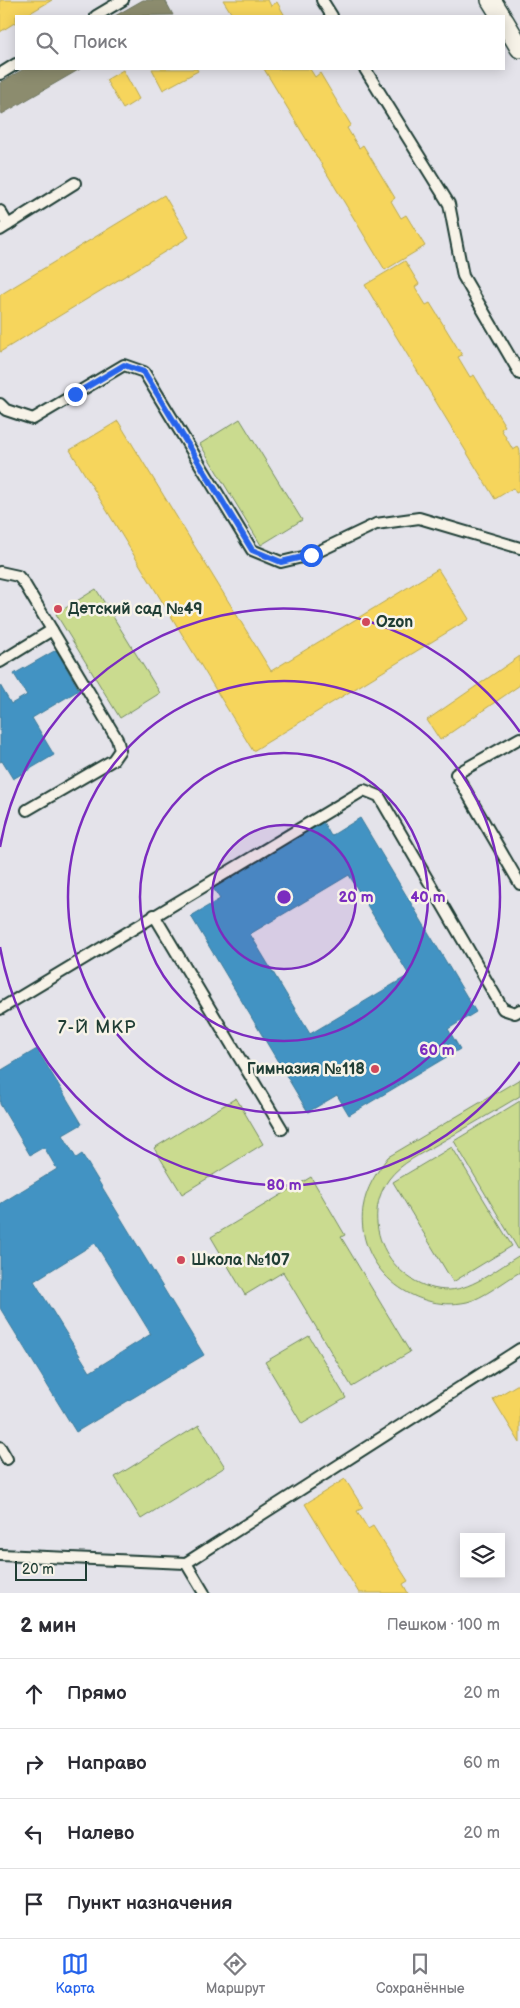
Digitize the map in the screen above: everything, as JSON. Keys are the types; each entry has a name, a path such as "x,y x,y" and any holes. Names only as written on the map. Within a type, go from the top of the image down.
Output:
{"street":[{"path":"491,0 500,15"},
{"path":"505,23 520,48"}],"lane":[{"path":"98,15 123,0"},
{"path":"322,0 331,15"},
{"path":"0,74 15,65"},
{"path":"366,70 449,204 463,276 520,374"},
{"path":"0,211 4,228 75,184"},
{"path":"0,404 6,410 33,419 124,365 144,372 252,550 281,562 311,555 376,524 419,518 520,548"},
{"path":"0,572 9,572 18,576 117,739 120,750 113,760 27,810"},
{"path":"0,662 52,630"},
{"path":"520,738 456,774 520,884"},
{"path":"0,1009 364,790 379,796 503,1009 515,1013 520,1010"},
{"path":"154,915 282,1129"},
{"path":"0,1555 186,1563 520,1349"},
{"path":"0,1448 7,1459"},
{"path":"186,1563 204,1593"}],"green space":[{"path":"240,419 302,520 261,545 200,444"},
{"path":"96,589 160,693 120,718 56,614"},
{"path":"520,1079 520,1096 399,1168 389,1179 380,1197 377,1216 379,1234 386,1252 397,1267 412,1279 429,1287 449,1290 468,1286 520,1255 520,1272 487,1293 467,1302 446,1304 426,1301 408,1293 391,1281 378,1266 368,1249 363,1229 363,1208 366,1194 372,1181 388,1157"},
{"path":"236,1098 263,1144 182,1194 154,1148"},
{"path":"520,1101 520,1248 518,1249 454,1141"},
{"path":"452,1147 512,1246 453,1282 393,1182"},
{"path":"311,1177 345,1235 341,1237 410,1352 352,1387 283,1272 245,1295 211,1237"},
{"path":"309,1336 346,1398 302,1424 265,1362"},
{"path":"199,1425 225,1467 141,1519 115,1477"}],"building: Жильё":[{"path":"0,0 52,0 27,15 15,15 15,23 0,32"},
{"path":"223,0 268,0 271,6 277,2 284,15 232,15"},
{"path":"123,70 139,99 123,109 106,80"},
{"path":"153,70 198,70 198,71 163,90"},
{"path":"265,70 311,70 315,77 320,73 351,125 347,128 359,148 363,145 395,198 391,201 401,218 406,215 425,246 385,270"},
{"path":"164,195 189,237 0,352 0,295"},
{"path":"405,261 419,284 415,287 426,305 430,303 462,355 458,357 470,377 474,375 505,426 501,429 513,450 518,447 520,450 520,491 516,493 513,488 495,499 365,285"},
{"path":"118,421 271,671 438,569 469,619 253,751 70,450"},
{"path":"520,656 520,685 440,740 427,720"},
{"path":"520,1383 520,1443 493,1399"},
{"path":"345,1479 363,1508 357,1511 368,1529 373,1526 408,1581 403,1584 408,1593 359,1593 305,1504"}],"building: Школы":[{"path":"56,650 79,690 32,718 54,755 13,779 2,761 0,762 0,685 11,704 27,695 14,674"},
{"path":"360,818 476,1012 448,1029 460,1049 349,1115 337,1095 308,1112 191,916 220,899 213,888 323,822 331,836","holes":["349,875 409,975 310,1034 250,934"]},
{"path":"37,1049 82,1124 63,1135 76,1158 82,1154 204,1355 76,1432 0,1308 0,1204 57,1169 44,1147 30,1155 0,1104 0,1071","holes":["95,1243 151,1334 90,1372 34,1281"]}],"building: Промзона":[{"path":"143,0 165,0 173,15 117,15"},
{"path":"22,70 78,70 2,114 0,110 0,83"}],"place":[{"name":"Детский сад №49","path":"58,609"},
{"name":"Ozon","path":"366,622"},
{"name":"Гимназия №118","path":"375,1069"},
{"name":"Школа №107","path":"181,1260"}],"district":[{"name":"7-Й МКР","path":"97,1027"}],"route":[{"path":"75,394 124,365 144,372 252,550 281,562 311,555"}]}
